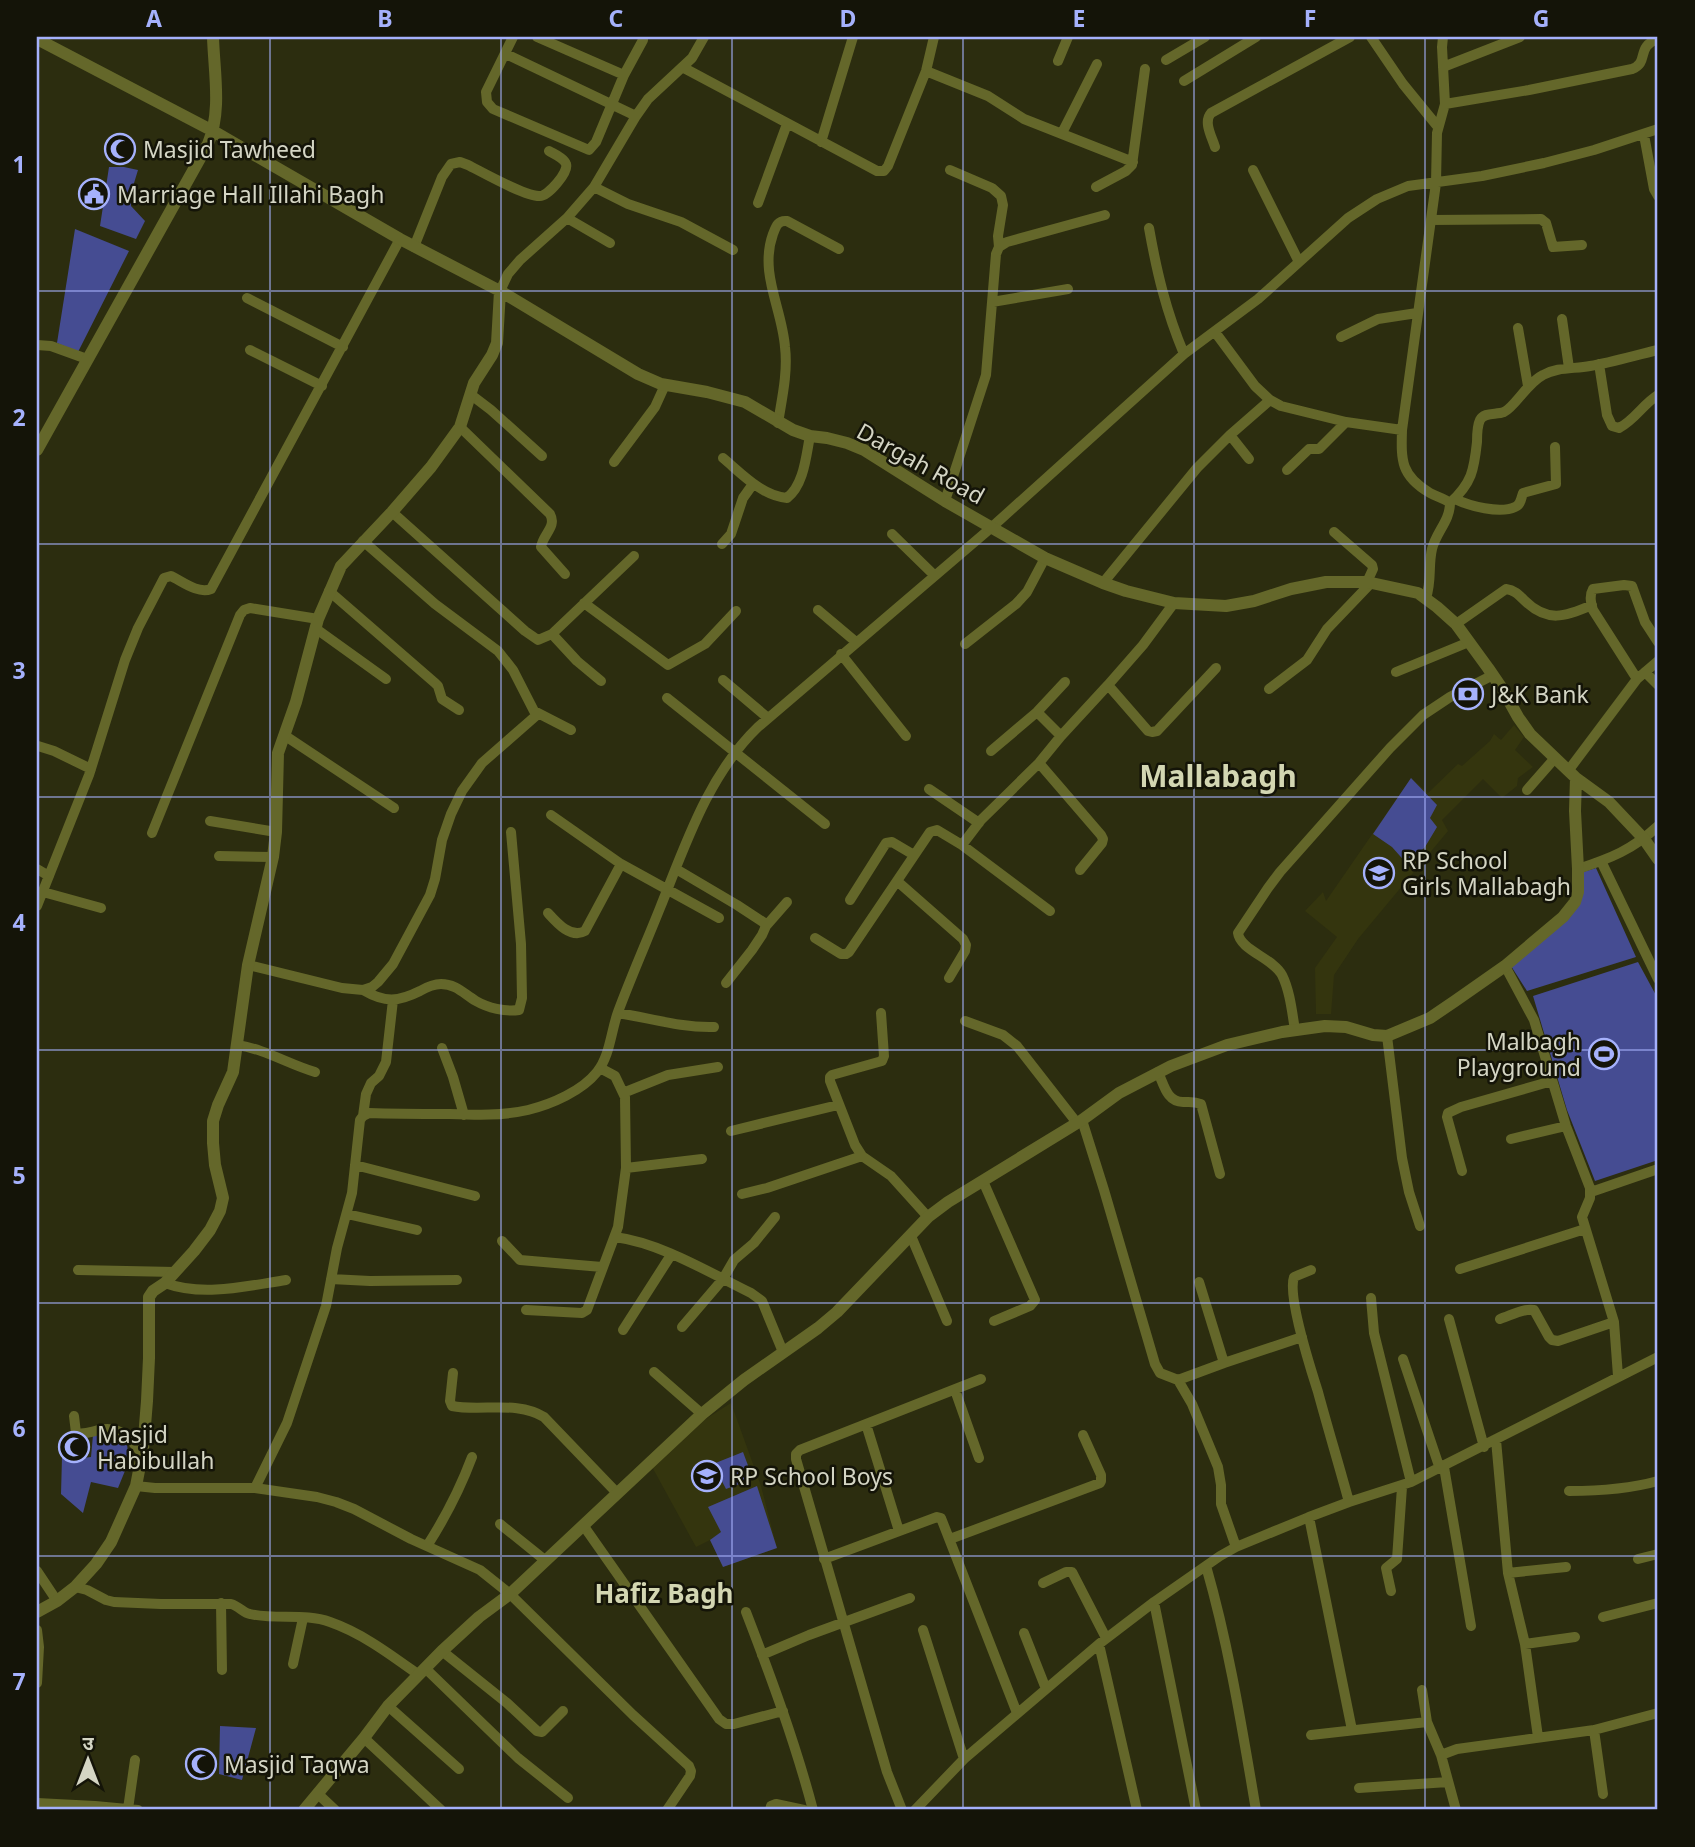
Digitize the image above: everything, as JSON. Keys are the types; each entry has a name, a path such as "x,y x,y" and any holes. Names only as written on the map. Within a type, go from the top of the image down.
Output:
{"street":[{"path":"37,450 40,436 87,359 214,131 216,117 213,37"},
{"path":"513,37 486,92 487,102 493,109 589,150 596,142 643,37"},
{"path":"537,37 624,75"},
{"path":"37,1612 75,1587 111,1542 136,1486 142,1454 149,1358 149,1297 165,1283 210,1230 220,1211 223,1198 215,1165 213,1121 233,1072 248,965 273,857 278,753 296,702 316,624 329,592 341,566 432,467 460,427 474,383 497,343 500,291 508,274 567,218 594,187 648,99 684,68 704,37"},
{"path":"821,142 853,37"},
{"path":"684,68 877,172 884,171 888,166 926,71 934,37"},
{"path":"1058,61 1068,37"},
{"path":"1166,60 1205,37"},
{"path":"1184,81 1256,37"},
{"path":"1216,147 1208,123 1208,117 1212,113 1350,37"},
{"path":"1371,37 1403,84 1438,127"},
{"path":"1443,37 1445,104 1438,127 1436,183 1402,430 1401,452 1406,473 1416,484 1453,501 1483,508 1516,507 1523,493 1556,484 1555,447"},
{"path":"1443,67 1520,37"},
{"name":"Dargah Road","path":"37,39 214,131 414,247 500,291 638,374 665,385 718,394 745,402 778,423 810,436 827,438 864,450 1045,558 1103,583 1174,603 1226,606 1317,583 1343,581 1369,582 1408,590 1426,598 1456,624 1493,675 1530,734 1572,775 1609,802 1644,839 1658,859"},
{"path":"1445,104 1632,69 1638,67 1642,61 1646,45 1658,39"},
{"path":"506,54 636,116"},
{"path":"1062,133 1097,64"},
{"path":"1096,187 1126,171 1133,162 1145,69"},
{"path":"926,71 988,96 1024,119 1133,162"},
{"path":"758,203 787,124"},
{"path":"363,1116 369,1113 497,1115 531,1110 582,1086 600,1068 618,1013 676,869 715,784 745,740 841,654 992,527 1184,354 1258,299 1348,218 1377,199 1408,186 1482,176 1544,163 1658,129"},
{"path":"1644,135 1654,189 1658,196"},
{"path":"414,247 442,177 451,164 460,162 540,197 550,192 567,170 564,160 549,151"},
{"path":"946,501 985,375 1003,205 1001,196 992,188 950,170"},
{"path":"1252,170 1299,262"},
{"path":"594,187 628,204 681,222 733,250"},
{"path":"999,247 1007,242 1105,215"},
{"path":"567,218 610,243"},
{"path":"1431,220 1541,219 1546,223 1553,247 1582,245"},
{"path":"778,423 786,361 784,334 769,275 769,254 775,229 782,220 787,221 839,249"},
{"path":"1149,228 1159,282 1184,354"},
{"path":"37,906 91,769 128,652 164,578 171,576 200,591 211,589 400,239"},
{"path":"992,302 1068,289"},
{"path":"247,298 343,347"},
{"path":"1340,337 1377,319 1417,313"},
{"path":"1562,320 1569,368"},
{"path":"1518,328 1528,386"},
{"path":"1215,332 1255,386 1281,406 1346,422 1402,430"},
{"path":"37,345 51,346 87,359"},
{"path":"1426,598 1431,577 1432,550 1448,519 1453,501 1474,471 1480,419 1507,410 1528,386 1553,371 1599,364 1658,350"},
{"path":"250,351 322,386"},
{"path":"1599,364 1607,415 1612,426 1619,428 1626,424 1658,394"},
{"path":"614,462 655,407 665,385"},
{"path":"470,394 542,456"},
{"path":"1103,583 1197,468 1270,400"},
{"path":"1287,470 1309,449 1319,449 1346,422"},
{"path":"460,427 552,517 552,526 541,547 565,574"},
{"path":"1230,435 1249,458"},
{"path":"723,458 753,484 778,497 788,498 796,489 806,460 810,436"},
{"path":"722,544 731,534 743,498 753,484"},
{"path":"392,512 536,639 542,640 552,634 634,556"},
{"path":"1269,689 1307,660 1327,629 1369,582 1372,565 1334,532"},
{"path":"892,534 934,575"},
{"path":"363,541 435,604 498,651 513,670 531,707 538,714 571,730"},
{"path":"965,644 1016,604 1027,592 1045,558"},
{"path":"1658,642 1644,622 1632,586 1629,584 1593,589 1593,610 1641,676 1658,685"},
{"path":"1456,624 1506,589 1512,589 1533,608 1555,616 1570,615 1592,605"},
{"path":"329,592 435,683 442,699 459,710"},
{"path":"584,603 668,665 705,644 736,611"},
{"path":"962,845 979,823 1040,763 1143,645 1174,603"},
{"path":"152,834 244,610 250,608 316,624 386,679"},
{"path":"818,610 856,642"},
{"path":"552,634 601,681"},
{"path":"1396,672 1469,642"},
{"path":"841,654 906,736"},
{"path":"304,1810 388,1706 442,1651 479,1617 510,1594 702,1414 837,1312 928,1217 948,1202 1079,1122 1119,1093 1171,1066 1227,1045 1295,1030 1325,1026 1346,1027 1387,1036 1430,1018 1505,967 1563,917 1575,902 1578,869 1572,775 1641,676 1658,661"},
{"path":"1108,685 1148,731 1152,732 1157,731 1216,667"},
{"path":"1295,1030 1281,974 1273,964 1240,941 1238,933 1280,872 1390,748 1436,706 1493,675"},
{"path":"723,680 768,718"},
{"path":"990,751 1037,712 1065,682"},
{"path":"667,698 825,824"},
{"path":"1037,712 1061,736"},
{"path":"363,990 378,982 393,964 430,895 442,840 462,791 482,763 538,714"},
{"path":"284,736 394,808"},
{"path":"38,746 91,769"},
{"path":"1527,789 1555,758"},
{"path":"1040,763 1101,835 1102,843 1080,870"},
{"path":"929,789 979,823"},
{"path":"551,815 621,864 719,918"},
{"path":"210,821 276,832"},
{"path":"1578,869 1627,850 1658,826"},
{"path":"815,938 841,954 849,952 933,830 962,845 1050,911"},
{"path":"248,965 342,988 363,990 384,1000 412,995 429,986 453,985 483,1004 510,1011 519,1010 522,998 521,944 511,832"},
{"path":"850,900 886,843 892,842 914,855"},
{"path":"219,856 273,857"},
{"path":"1601,861 1658,979"},
{"path":"548,913 568,931 581,934 621,864"},
{"path":"37,869 49,876"},
{"path":"676,869 737,905 766,926"},
{"path":"897,881 966,945 949,978"},
{"path":"43,892 101,908"},
{"path":"726,983 752,950 766,926 787,902"},
{"path":"1505,967 1534,1020 1566,1126 1591,1192 1582,1217 1614,1322 1619,1376"},
{"path":"255,1488 291,1411 326,1306 352,1193 360,1120 366,1094 386,1062 393,1000"},
{"path":"618,1013 687,1026 714,1027"},
{"path":"881,1013 884,1059 879,1063 832,1075 830,1081 855,1145 862,1156 891,1176 928,1217"},
{"path":"965,1021 1003,1035 1017,1046 1079,1122 1104,1190 1155,1364 1160,1373 1178,1380 1185,1390 1212,1450 1220,1476 1221,1504 1237,1547"},
{"path":"1387,1036 1402,1158 1420,1226"},
{"path":"237,1045 257,1048 295,1066 315,1072"},
{"path":"442,1048 464,1115"},
{"path":"623,1093 668,1075 718,1067"},
{"path":"526,1310 582,1313 587,1310 615,1237 626,1168 625,1097 615,1076 600,1068"},
{"path":"1158,1072 1171,1098 1201,1104 1220,1174"},
{"path":"1462,1171 1448,1113 1552,1082"},
{"path":"732,1131 838,1105"},
{"path":"1511,1139 1566,1126"},
{"path":"742,1194 862,1156"},
{"path":"626,1168 702,1159"},
{"path":"355,1165 475,1196"},
{"path":"1591,1192 1658,1169"},
{"path":"983,1181 1035,1300 1030,1306 994,1321"},
{"path":"347,1214 417,1230"},
{"path":"681,1327 723,1279 734,1260 754,1243 775,1217"},
{"path":"1460,1269 1585,1229"},
{"path":"911,1236 947,1321"},
{"path":"615,1237 632,1239 671,1255 751,1293 762,1301 783,1352"},
{"path":"502,1241 520,1260 602,1267"},
{"path":"623,1330 671,1255"},
{"path":"78,1270 174,1272"},
{"path":"1311,1270 1294,1277 1292,1283 1302,1337 1349,1502"},
{"path":"331,1279 457,1280"},
{"path":"165,1283 188,1289 219,1289 286,1280"},
{"path":"1199,1282 1224,1363"},
{"path":"1371,1298 1374,1333 1406,1485 1397,1559 1386,1568 1391,1591"},
{"path":"1500,1319 1534,1310 1549,1337 1558,1341 1614,1322"},
{"path":"1449,1319 1484,1447"},
{"path":"1178,1380 1302,1337"},
{"path":"915,1810 964,1759 1103,1641 1154,1602 1237,1547 1349,1502 1406,1485 1658,1357"},
{"path":"1403,1359 1442,1468 1471,1626"},
{"path":"654,1372 702,1414"},
{"path":"453,1373 450,1401 452,1406 509,1408 535,1412 544,1417 617,1493"},
{"path":"902,1810 887,1772 796,1454 800,1450 981,1379"},
{"path":"955,1391 979,1458"},
{"path":"74,1416 75,1433 115,1430 131,1440 142,1454"},
{"path":"866,1424 899,1531"},
{"path":"950,1539 1100,1483 1101,1475 1083,1435"},
{"path":"1496,1440 1508,1573 1525,1644 1538,1737"},
{"path":"428,1546 457,1494 472,1457"},
{"path":"1569,1491 1618,1489 1658,1481"},
{"path":"136,1486 255,1488 317,1497 336,1502 480,1570 510,1594 689,1766 690,1776 667,1810"},
{"path":"824,1559 937,1517 941,1518 1017,1713"},
{"path":"1309,1517 1352,1730"},
{"path":"500,1524 545,1561"},
{"path":"583,1525 719,1719 726,1724 734,1724 783,1711"},
{"path":"1638,1559 1658,1554"},
{"path":"1206,1566 1235,1687 1256,1810"},
{"path":"1508,1573 1566,1567"},
{"path":"37,1571 57,1601"},
{"path":"1043,1583 1066,1572 1072,1572 1103,1641 1137,1810"},
{"path":"75,1587 114,1602 221,1603 237,1605 248,1614 328,1621 422,1672 518,1758 568,1798"},
{"path":"762,1655 910,1598"},
{"path":"1154,1602 1196,1810"},
{"path":"221,1603 222,1670"},
{"path":"1604,1617 1658,1603"},
{"path":"746,1612 783,1711 813,1810"},
{"path":"293,1664 303,1618"},
{"path":"37,1630 37,1683"},
{"path":"922,1630 964,1759"},
{"path":"1024,1633 1046,1689"},
{"path":"1525,1644 1575,1637"},
{"path":"442,1651 540,1732 563,1710"},
{"path":"1422,1690 1427,1722 1441,1755 1456,1810"},
{"path":"388,1706 459,1769"},
{"path":"1441,1755 1457,1749 1594,1730 1658,1713"},
{"path":"1311,1735 1427,1722"},
{"path":"1594,1730 1603,1794"},
{"path":"364,1738 441,1810"},
{"path":"37,1803 133,1810 135,1760"},
{"path":"1359,1788 1448,1782"},
{"path":"318,1794 335,1810"},
{"path":"770,1810 771,1806 776,1804 804,1810"}],"shaded area":[{"path":"109,167 138,170 131,193 131,206 145,221 136,239 100,226"},
{"path":"75,229 129,251 78,352 57,343"},
{"name":"RP School Girls Mallabagh","path":"1514,725 1524,737 1515,750 1533,767 1518,778 1517,786 1502,798 1483,779 1442,820 1448,831 1358,939 1334,975 1331,1014 1316,1014 1315,968 1337,937 1305,911 1323,892 1326,901 1411,778 1428,793 1458,764 1462,766 1490,741 1494,734 1501,740"},
{"path":"1411,778 1437,805 1430,818 1437,827 1425,847 1408,865 1392,847 1373,834"},
{"path":"1596,868 1636,957 1527,991 1511,966 1570,917 1583,872"},
{"name":"Malbagh Playground","path":"1638,962 1658,999 1658,1160 1595,1181 1567,1110 1533,996"},
{"name":"RP School Boys","path":"731,1403 761,1486 777,1548 723,1567 710,1540 696,1547 651,1465 693,1427"},
{"path":"100,1434 127,1444 129,1461 118,1488 91,1482 83,1513 61,1494 62,1457 91,1457 93,1435"},
{"path":"743,1452 753,1479 726,1489 713,1464"},
{"path":"757,1486 777,1548 723,1567 710,1540 721,1532 708,1507"},
{"path":"220,1726 256,1728 242,1780 219,1774"}],"place":[{"name":"Masjid Tawheed","path":"120,149"},
{"name":"Marriage Hall Illahi Bagh","path":"94,194"},
{"name":"J&K Bank","path":"1468,694"},
{"name":"RP School Girls Mallabagh","path":"1379,873"},
{"name":"Malbagh Playground","path":"1604,1054"},
{"name":"Masjid Habibullah","path":"74,1447"},
{"name":"RP School Boys","path":"707,1476"},
{"name":"Masjid Taqwa","path":"201,1764"}],"district":[{"name":"Mallabagh","path":"1218,775"},
{"name":"Hafiz Bagh","path":"664,1593"}]}
